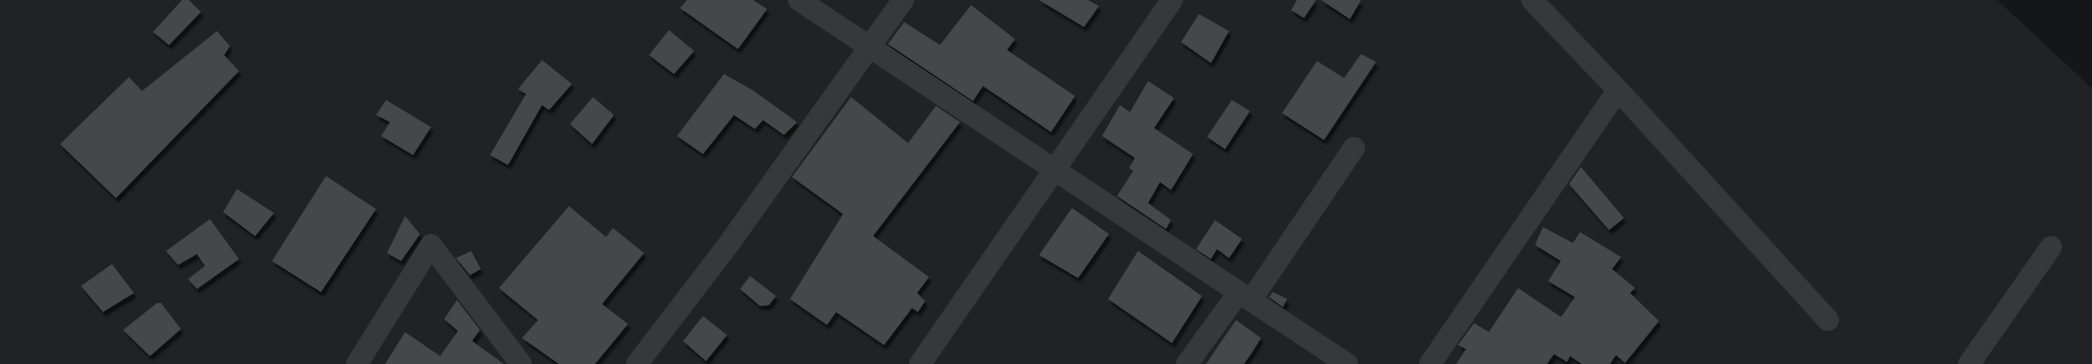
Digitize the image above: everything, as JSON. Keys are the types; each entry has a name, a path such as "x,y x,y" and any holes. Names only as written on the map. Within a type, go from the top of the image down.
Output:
{"street":[{"path":"799,0 1347,364"},
{"path":"637,364 728,245 903,0"},
{"path":"920,364 1172,0"},
{"path":"1532,0 1618,90 1828,320"},
{"path":"1430,364 1618,90"},
{"path":"1187,364 1245,296 1354,148"},
{"path":"357,364 431,245 521,364"},
{"path":"1969,364 2051,247"}],"shaded area":[{"path":"0,0 1997,0 2092,88 2092,364 0,364"}],"building":[{"path":"182,0 189,0 201,12 169,45 153,32"},
{"path":"687,0 753,0 767,9 738,49 680,8"},
{"path":"1039,0 1088,0 1099,6 1084,27"},
{"path":"1297,0 1316,0 1304,18 1291,10"},
{"path":"1321,0 1361,0 1350,19"},
{"path":"971,5 1015,39 1007,50 1075,96 1051,132 983,86 973,101 888,44 904,22 940,45"},
{"path":"1199,14 1229,31 1211,63 1181,42"},
{"path":"669,30 694,51 674,74 649,55"},
{"path":"217,31 230,46 224,55 239,71 116,198 60,144 129,77 142,91"},
{"path":"1361,54 1376,62 1324,140 1282,113 1317,61 1344,78"},
{"path":"542,60 572,84 549,110 542,105 508,165 490,155 526,94 518,89"},
{"path":"724,74 754,91 797,122 784,135 763,120 755,129 734,115 703,154 677,136"},
{"path":"1148,81 1174,98 1154,128 1193,154 1171,190 1160,182 1148,203 1171,220 1166,229 1117,196 1133,171 1129,168 1135,158 1102,136 1120,105 1130,112"},
{"path":"593,97 614,115 592,144 570,124"},
{"path":"851,97 908,143 936,106 960,122 873,236 929,277 917,293 925,301 918,312 912,308 884,345 836,312 827,325 790,299 843,214 792,177"},
{"path":"386,100 431,127 413,155 381,136 390,122 376,115"},
{"path":"1232,100 1250,111 1225,149 1207,137"},
{"path":"1581,167 1624,218 1609,230 1569,184"},
{"path":"326,176 376,209 321,292 272,261"},
{"path":"237,189 274,213 255,236 223,212"},
{"path":"569,206 606,237 613,228 644,253 602,304 628,324 595,364 559,364 522,338 538,320 499,288"},
{"path":"1072,208 1109,234 1078,278 1039,255"},
{"path":"405,216 420,234 401,261 387,253"},
{"path":"210,219 239,259 197,289 188,279 205,266 197,254 178,265 166,251"},
{"path":"1215,220 1242,239 1229,258 1217,249 1211,259 1196,249"},
{"path":"1543,227 1573,243 1580,232 1621,257 1612,269 1635,288 1630,293 1659,321 1625,363 1616,355 1610,364 1582,364 1570,356 1567,362 1554,354 1547,364 1456,364 1466,349 1458,345 1474,323 1489,332 1518,288 1561,317 1575,297 1548,281 1561,261 1535,245"},
{"path":"471,251 481,269 470,275 456,258"},
{"path":"1138,251 1202,296 1172,343 1108,299"},
{"path":"112,264 134,293 103,312 81,286"},
{"path":"750,276 776,296 769,305 760,306 740,289"},
{"path":"1273,292 1287,299 1283,307 1269,297"},
{"path":"457,300 480,330 472,341 504,364 385,364 405,332 440,356 458,331 444,319"},
{"path":"157,303 161,303 181,329 150,356 123,330"},
{"path":"703,316 727,335 706,361 683,341"},
{"path":"1236,320 1261,338 1253,351 1244,364 1206,364"}]}
